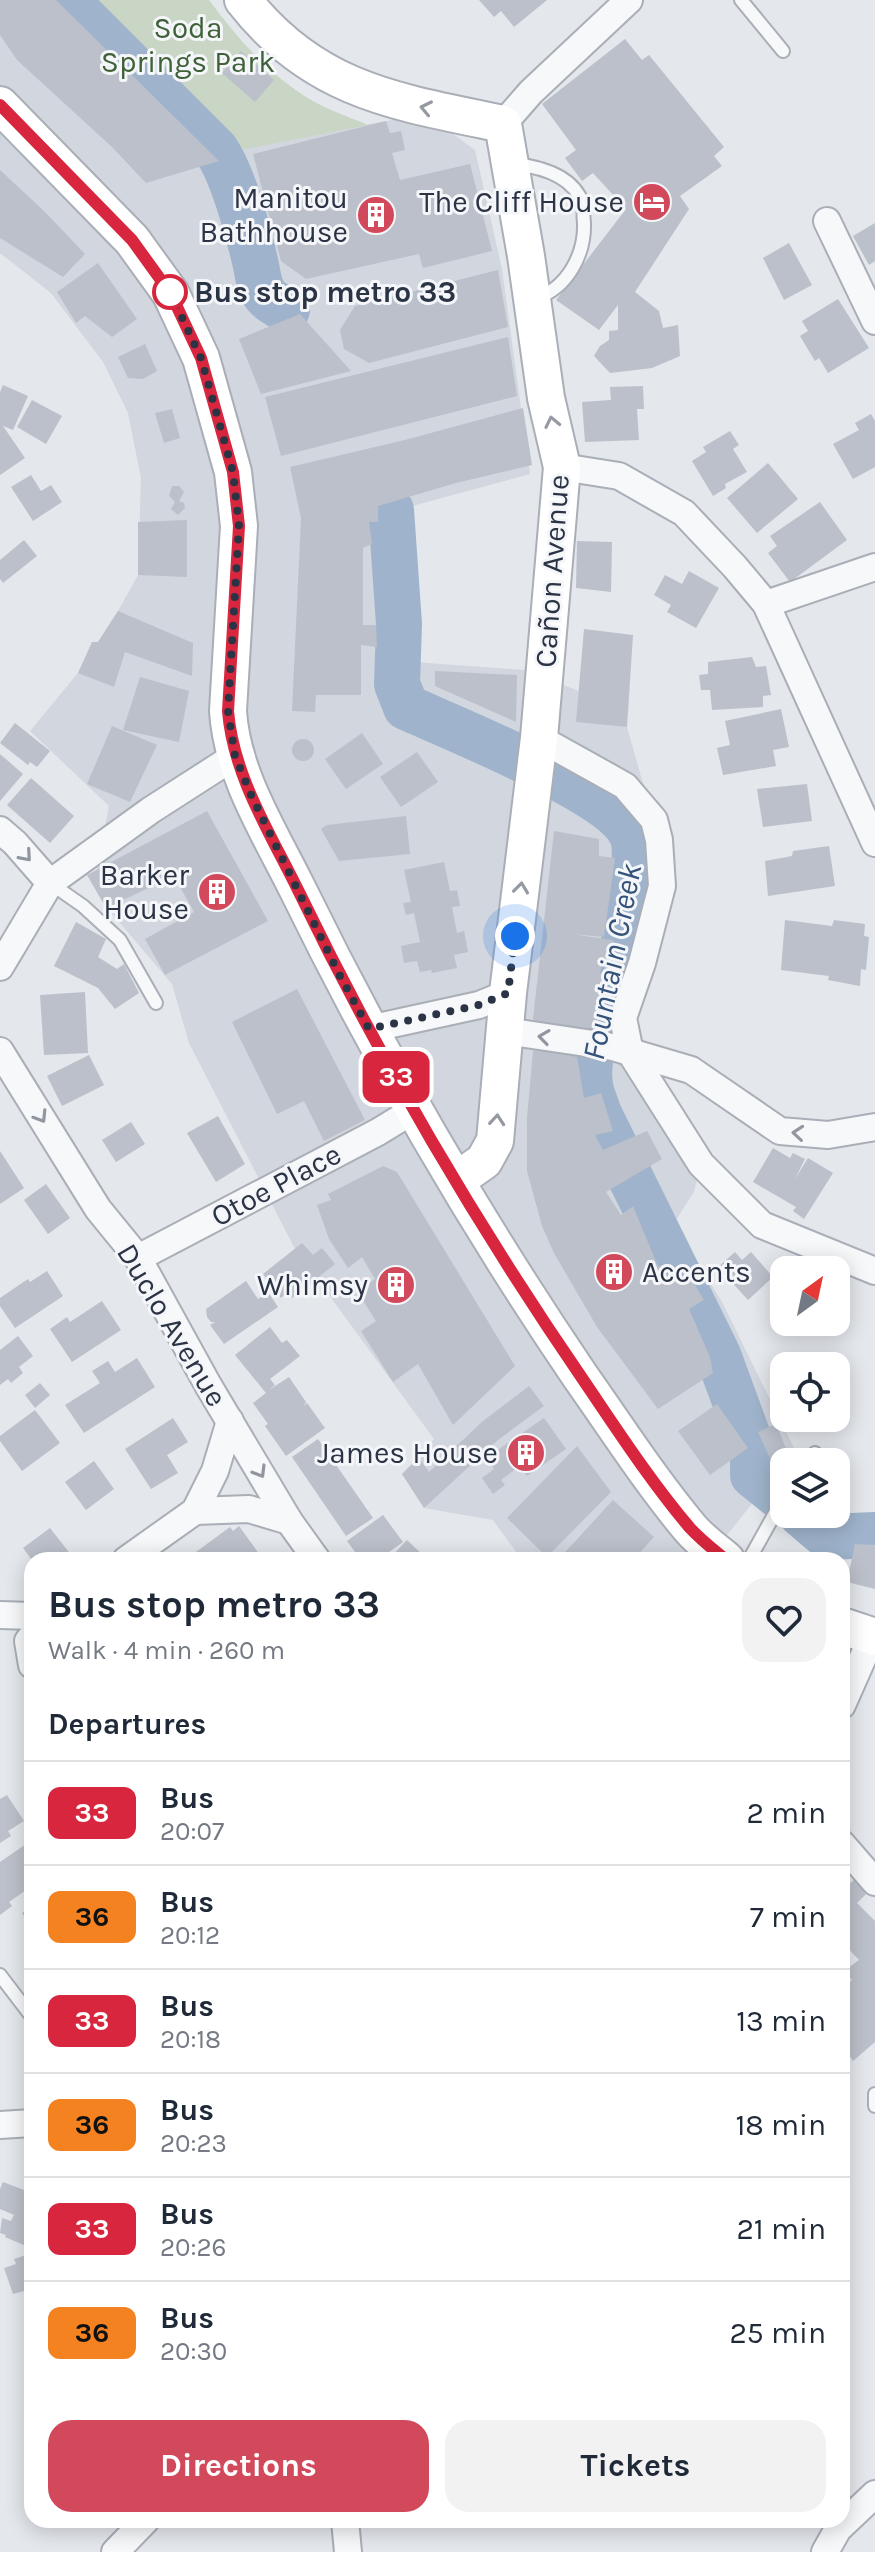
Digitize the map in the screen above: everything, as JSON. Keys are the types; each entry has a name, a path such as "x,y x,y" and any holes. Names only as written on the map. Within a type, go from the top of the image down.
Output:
{"main road":[{"path":"243,0 263,27 284,45 337,80 379,97 503,124"},
{"path":"0,105 132,240 171,294 201,358 227,446 239,526 228,711 235,756 339,974 414,1110 532,1302 642,1466 692,1530 717,1552"},
{"name":"Cañon Avenue","path":"457,1180 484,1161 495,1141 508,993 539,744 562,467 546,398 503,124"}],"street":[{"path":"503,124 531,92 629,0"},
{"path":"827,221 875,321"},
{"path":"562,467 619,476 684,513 766,604 875,843"},
{"path":"766,604 875,567"},
{"path":"539,744 601,770 625,786 654,820 662,866 662,886 642,963 623,1018 630,1052 701,1164 762,1225 875,1271"},
{"path":"0,967 50,883 151,810 235,756"},
{"path":"0,830 50,883"},
{"path":"369,1029 479,1005 508,993"},
{"path":"506,1031 630,1052 691,1070 780,1131 828,1135 875,1127"},
{"name":"Duclo Avenue","path":"0,1051 98,1209 138,1258 230,1421 289,1521 311,1552"},
{"name":"Otoe Place","path":"138,1258 414,1110"},
{"path":"137,1552 195,1511 215,1471 230,1421"},
{"path":"195,1511 249,1509 289,1521"},
{"path":"0,1615 24,1616"},
{"path":"850,1678 863,1633"},
{"path":"850,1853 875,1882"},
{"path":"0,2125 24,2124"},
{"path":"850,2518 875,2494"},
{"path":"115,2552 138,2528"},
{"path":"346,2528 348,2552"},
{"path":"825,2552 839,2528"}],"lane":[{"path":"741,0 783,51"},
{"path":"510,164 534,166 555,173 571,186 583,204 584,238 573,269 551,293 530,301"},
{"path":"50,883 83,906 120,940 156,1003"},
{"path":"753,1552 770,1522"},
{"path":"0,1975 24,2006"},
{"path":"875,2094 875,2106"}],"shaded area":[{"path":"0,0 64,0 229,159 245,146 398,119 453,134 475,150 502,269 530,474 405,508 414,662 525,670 579,691 577,722 627,727 659,840 623,1018 701,1164 694,1192 674,1223 722,1302 770,1399 770,1432 786,1432 794,1448 770,1448 770,1481 713,1552 516,1552 493,1520 424,1508 402,1474 434,1439 294,1247 189,1043 172,984 114,916 94,884 109,806 30,731 78,673 138,575 141,478 128,413 103,362 51,293 0,253"}],"green space":[{"name":"Soda Springs Park","path":"78,0 209,0 243,42 281,79 318,104 368,125 231,152"}],"building":[{"path":"0,0 56,0 219,161 146,183 112,147 17,60 0,35"},
{"path":"479,0 547,0 514,27 501,11 494,17"},
{"name":"The Cliff House","path":"625,39 642,60 649,55 724,147 714,156 722,166 680,196 689,209 635,292 659,311 663,328 678,325 680,356 652,368 610,373 594,356 600,346 609,340 609,331 618,330 618,305 599,330 556,300 626,209 593,173 582,181 565,158 576,150 542,104"},
{"path":"241,51 274,80 255,102 222,73"},
{"name":"Manitou Bathhouse","path":"386,121 390,133 401,131 405,150 392,153 400,180 470,164 492,251 423,268 419,254 306,279 281,261 253,154"},
{"path":"0,170 85,254 63,277 0,238"},
{"path":"875,223 875,261 869,265 853,236"},
{"path":"789,243 812,285 784,300 763,258"},
{"path":"98,263 137,319 112,337 85,316 76,323 57,292"},
{"path":"498,270 508,327 369,363 344,349 340,330 355,306"},
{"path":"838,299 869,348 828,373 819,358 815,361 800,336 808,331 802,321"},
{"path":"300,314 351,371 261,394 239,339"},
{"path":"508,337 517,396 281,456 265,397"},
{"path":"145,344 157,371 143,379 128,378 118,357"},
{"path":"3,385 28,396 13,430 3,426 25,458 0,475 0,392"},
{"path":"643,386 644,409 637,409 639,440 585,442 582,402 611,400 610,387"},
{"path":"32,400 62,416 46,444 17,427"},
{"path":"523,408 532,465 378,506 378,522 369,522 372,544 363,548 363,625 376,625 377,647 361,645 361,695 316,695 315,712 292,711 301,518 290,467"},
{"path":"172,409 180,438 164,443 155,413"},
{"path":"871,414 875,421 875,467 853,479 833,444 859,430 855,423"},
{"path":"730,431 739,445 733,449 747,472 725,484 726,488 713,496 692,461 706,452 703,447"},
{"path":"768,463 798,499 757,533 727,498"},
{"path":"31,475 41,491 51,485 62,502 33,521 11,487"},
{"path":"172,486 179,486 184,492 179,501 184,503 185,508 178,515 171,509 175,502 169,496"},
{"path":"820,502 847,540 790,582 768,553 777,546 770,536"},
{"path":"187,520 187,577 138,575 138,522"},
{"path":"24,540 37,556 3,583 0,579 0,560"},
{"path":"577,541 612,542 611,592 576,588"},
{"path":"689,571 719,588 696,628 667,612 671,605 654,595 665,575 682,584"},
{"path":"118,611 193,643 192,676 125,652 114,687 78,673 92,642 98,642"},
{"path":"584,629 633,635 627,727 576,722"},
{"path":"752,657 756,667 766,666 771,695 763,696 763,707 712,710 710,690 701,690 699,675 708,674 708,662"},
{"path":"435,671 517,675 516,722 435,686"},
{"path":"140,677 189,691 179,742 123,730"},
{"path":"781,709 789,747 773,750 776,766 723,775 717,748 730,745 725,721"},
{"path":"15,723 50,751 37,767 30,762 28,765 0,743"},
{"path":"112,726 157,745 130,802 87,784"},
{"path":"362,733 383,764 346,789 325,759"},
{"path":"303,739 311,742 314,750 311,758 303,761 295,758 292,750 295,742"},
{"path":"417,752 438,782 401,807 380,777"},
{"path":"0,754 23,774 0,801"},
{"path":"31,778 74,816 50,843 7,805"},
{"path":"807,784 812,821 763,827 757,789"},
{"name":"Barker House","path":"207,811 268,921 165,975 145,939 194,912 174,876 106,908 87,875"},
{"path":"406,816 410,854 339,861 321,829 327,825"},
{"path":"554,831 599,839 599,856 615,858 604,937 571,934 613,940 611,961 602,961 600,973 606,974 597,1029 540,1025 533,1019"},
{"path":"829,846 835,886 768,896 765,861 792,856 793,851"},
{"path":"444,862 450,891 457,890 460,906 452,907 457,933 464,931 468,952 454,955 457,968 420,972 417,961 404,963 401,946 420,942 414,913 406,915 403,903 411,902 404,870"},
{"path":"785,920 832,926 834,920 865,924 864,936 869,937 866,970 861,969 860,986 828,980 829,976 781,970"},
{"path":"76,922 106,939 98,957 117,969 124,964 139,993 115,1009 98,988 54,966"},
{"path":"297,989 365,1120 324,1141 304,1101 277,1114 232,1022"},
{"path":"85,992 88,1053 44,1055 40,995"},
{"path":"576,1050 584,1098 601,1093 613,1131 595,1135 603,1150 647,1131 662,1159 606,1192 621,1215 633,1206 657,1264 672,1283 688,1273 704,1300 689,1309 710,1357 713,1373 658,1409 597,1327 554,1253 542,1226 527,1171 527,1118 533,1051"},
{"path":"89,1055 104,1085 62,1106 47,1076"},
{"path":"218,1116 245,1164 216,1182 187,1133"},
{"path":"131,1122 145,1144 116,1162 102,1140"},
{"path":"773,1148 790,1158 793,1153 805,1159 795,1179 808,1158 833,1173 804,1219 793,1211 796,1207 753,1182"},
{"path":"0,1151 24,1188 0,1204"},
{"path":"383,1166 397,1172 515,1366 453,1425 418,1364 393,1382 361,1331 376,1321 357,1291 375,1279 362,1257 348,1268 329,1239 317,1205 331,1200 328,1194"},
{"path":"46,1184 70,1218 48,1234 24,1200"},
{"path":"302,1243 313,1255 322,1248 335,1264 292,1298 287,1293 281,1298 263,1274"},
{"path":"735,1252 742,1260 751,1252 770,1274 770,1280 748,1300 718,1267"},
{"path":"47,1271 63,1296 15,1328 0,1306 0,1298 28,1279 30,1282"},
{"path":"246,1281 258,1299 268,1292 278,1307 224,1344 210,1325 215,1322 207,1317 206,1309"},
{"path":"102,1301 121,1330 72,1362 50,1329 67,1317 70,1322"},
{"path":"270,1327 282,1343 287,1340 300,1356 270,1379 275,1385 269,1390 289,1377 306,1402 304,1406 307,1403 325,1428 286,1456 253,1403 266,1393 235,1355"},
{"path":"18,1336 33,1356 19,1367 23,1373 11,1383 8,1379 0,1385 0,1350"},
{"path":"137,1358 155,1387 84,1433 65,1405 100,1383 92,1371 108,1361 115,1372"},
{"path":"40,1383 50,1395 35,1408 25,1395"},
{"path":"529,1386 544,1406 498,1440 424,1508 402,1474 419,1458 429,1472 483,1421"},
{"path":"717,1404 748,1448 710,1475 678,1431"},
{"path":"35,1410 60,1443 22,1471 0,1441 0,1436"},
{"path":"173,1418 188,1442 167,1455 178,1473 151,1489 125,1449"},
{"name":"James House","path":"544,1418 566,1449 527,1476 520,1466 501,1480 505,1485 493,1494 482,1478 494,1469 486,1458"},
{"path":"770,1427 770,1432 779,1432 786,1448 770,1448 770,1459 758,1432"},
{"path":"318,1439 373,1518 346,1536 292,1457"},
{"path":"577,1446 611,1492 552,1552 542,1552 507,1518"},
{"path":"94,1461 114,1489 86,1510 65,1482"},
{"path":"613,1500 654,1537 640,1552 565,1552"},
{"path":"383,1515 403,1542 389,1552 355,1552 347,1541"},
{"path":"239,1526 258,1552 196,1552 230,1527 233,1531"},
{"path":"50,1528 69,1552 26,1552 23,1548"},
{"path":"407,1540 420,1552 396,1552"},
{"path":"855,1544 875,1545 875,1589 850,1583"},
{"path":"7,1795 24,1821 8,1831 11,1836 0,1843 0,1799"},
{"path":"24,1846 24,1892 9,1902 12,1906 0,1915 0,1862"},
{"path":"854,1880 866,1894 857,1903 875,1921 875,2042 853,2061 850,2056 850,1967 859,1960 850,1950 850,1883"},
{"path":"3,2182 24,2190 24,2245 0,2233 2,2218 11,2221 14,2215 0,2209"},
{"path":"24,2256 24,2291 13,2294 4,2268 16,2264 14,2259"}],"waterway":[{"name":"Fountain Creek","path":"66,0 216,150 239,204 261,288 268,298 287,310"},
{"name":"Fountain Creek","path":"391,510 399,624 397,684 406,707 565,781 619,818 632,835 635,865 630,909 617,972 590,1060 591,1088 599,1114 718,1355 753,1450 753,1475 770,1489"},
{"name":"Fountain Creek","path":"817,1528 828,1537 875,1535"}],"bus line":[{"name":"33","path":"0,105 114,218 151,264 191,331 215,401 233,472 239,526 228,711 235,756 339,974 414,1110 563,1351 642,1466 692,1530 717,1552"}],"place":[{"name":"The Cliff House","path":"652,202"},
{"name":"Manitou Bathhouse","path":"376,215"},
{"name":"Bus stop metro 33","path":"170,292"},
{"name":"Barker House","path":"217,892"},
{"name":"Accents","path":"614,1272"},
{"name":"Whimsy","path":"396,1285"},
{"name":"James House","path":"526,1453"}],"route":[{"path":"170,292 191,331 201,358 233,472 239,526 228,711 235,756 252,797 369,1029 479,1005 508,993 515,936"}]}
